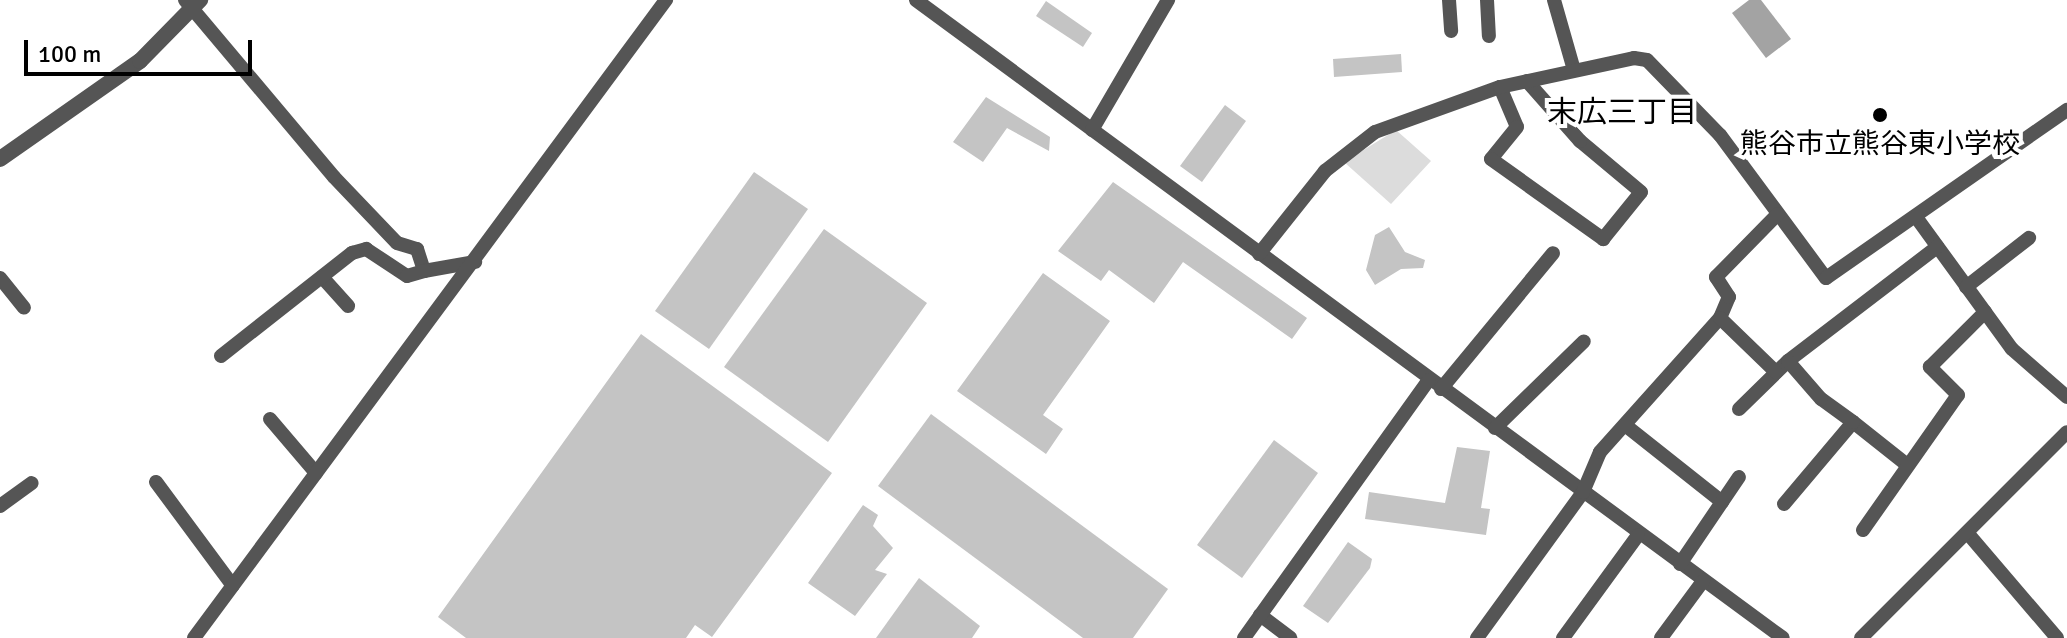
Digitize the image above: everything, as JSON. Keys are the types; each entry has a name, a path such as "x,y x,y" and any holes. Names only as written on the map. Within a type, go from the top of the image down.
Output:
{"street":[{"path":"194,638 666,0"},
{"path":"916,0 1638,535 1783,638"},
{"path":"1092,130 1168,0"},
{"path":"1449,0 1451,31"},
{"path":"1487,0 1489,36"},
{"path":"1554,0 1574,70"},
{"path":"0,159 140,61 193,3 334,177 397,243 417,249 424,271"},
{"path":"1259,254 1325,171 1375,132 1500,87 1574,70 1647,60 1720,135 1826,278 2067,110"},
{"path":"1500,87 1517,127 1491,159 1603,239 1641,192 1580,141 1527,81"},
{"path":"1477,638 1583,492 1600,452 1720,318 1729,297 1716,277 1778,214"},
{"path":"1916,217 2012,349 2067,397"},
{"path":"1966,287 2029,238"},
{"path":"1739,409 1788,361 1937,247"},
{"path":"221,356 322,277 366,249 407,276 475,262"},
{"path":"1244,638 1435,384 1553,253"},
{"path":"322,277 348,306"},
{"path":"0,278 24,308"},
{"path":"1863,530 1906,464 1958,395 1930,367 1985,312"},
{"path":"1720,318 1776,372"},
{"path":"1495,428 1584,341"},
{"path":"1788,361 1853,422 1906,464"},
{"path":"270,419 316,473"},
{"path":"1784,504 1853,422"},
{"path":"1625,425 1722,502"},
{"path":"1861,638 1970,536 2067,432"},
{"path":"1680,564 1739,477"},
{"path":"156,482 233,586"},
{"path":"0,506 32,483"},
{"path":"1563,638 1638,535"},
{"path":"1970,536 2057,638"},
{"path":"1661,638 1703,581"},
{"path":"1260,615 1290,638"}],"shaded area":[{"path":"1749,0 1761,0 1791,39 1766,58 1732,13"},
{"path":"1396,130 1431,161 1391,204 1344,162"}],"building":[{"path":"1046,1 1092,33 1083,47 1036,16"},
{"path":"1401,54 1402,72 1334,77 1333,59"},
{"path":"986,97 1050,137 1049,151 1007,128 983,162 953,142"},
{"path":"1225,105 1246,121 1202,182 1180,166"},
{"path":"754,172 808,209 709,349 655,311"},
{"path":"1113,182 1307,318 1292,339 1183,262 1154,303 1109,270 1101,281 1058,251"},
{"path":"1389,227 1405,252 1425,260 1423,268 1401,269 1375,285 1366,270 1375,235"},
{"path":"824,229 927,303 828,442 724,367"},
{"path":"1043,273 1110,321 1043,415 1063,429 1046,454 957,391"},
{"path":"641,334 832,473 712,637 695,625 686,638 466,638 438,617"},
{"path":"931,414 1168,589 1133,638 1083,638 878,486"},
{"path":"1274,440 1318,473 1242,578 1197,545"},
{"path":"1457,447 1490,451 1481,508 1490,509 1486,535 1365,519 1369,492 1445,503"},
{"path":"863,505 878,515 873,526 893,548 875,570 887,574 855,616 808,583"},
{"path":"1348,542 1372,559 1370,568 1328,623 1303,606"},
{"path":"919,578 980,626 972,638 876,638"}],"place":[{"name":"熊谷市立熊谷東小学校","path":"1880,115"}],"district":[{"name":"末広三丁目","path":"1622,113"}]}
